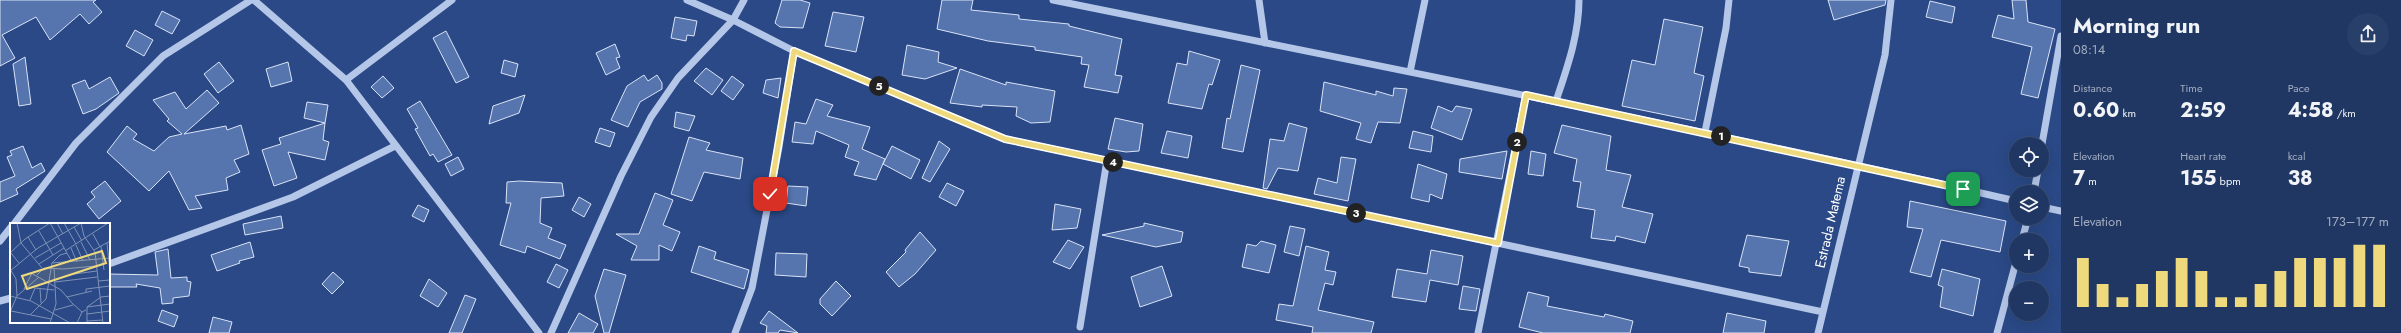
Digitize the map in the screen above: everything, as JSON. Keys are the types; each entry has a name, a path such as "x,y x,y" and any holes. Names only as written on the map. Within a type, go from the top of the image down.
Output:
{"street":[{"path":"15,223 76,143 163,56 252,0 346,80 539,333"},
{"path":"346,80 452,0"},
{"path":"687,0 733,20 794,51 1005,139 1823,312"},
{"path":"551,333 621,176 651,117 678,78 733,20 744,0"},
{"path":"1053,0 1705,132 1857,164 2009,199"},
{"path":"1259,0 1265,43"},
{"path":"1410,72 1425,0"},
{"path":"1556,101 1574,46 1579,20 1579,0"},
{"path":"1705,132 1726,28 1729,0"},
{"name":"Estrada Matema","path":"1818,333 1857,164 1886,55 1891,0"},
{"path":"2043,137 2061,36"},
{"path":"735,333 752,288 779,147 794,51"},
{"path":"1478,333 1498,243 1526,95"},
{"path":"110,264 293,197 395,146"},
{"path":"1080,327 1107,160"},
{"path":"2049,208 2061,211"},
{"path":"0,242 10,228"},
{"path":"1997,333 2013,273"},
{"path":"0,301 10,298"}],"building":[{"path":"0,0 96,0 93,2 102,12 89,24 80,14 50,40 36,17 2,35 15,58 0,66"},
{"path":"782,0 800,0 810,3 803,28 780,27 775,23"},
{"path":"942,0 973,0 971,10 1019,15 1019,19 1069,24 1069,26 1122,39 1115,75 1122,76 1118,93 1084,87 1089,65 1081,64 1082,57 1035,50 1035,47 988,41 937,29"},
{"path":"1828,0 1886,0 1885,5 1834,20"},
{"path":"2012,0 2026,0 2028,22 2055,29 2038,98 2021,94 2032,47 1992,37 1998,15 2014,19"},
{"path":"1930,1 1955,7 1952,23 1926,17"},
{"path":"162,11 180,20 172,34 155,25"},
{"path":"833,12 864,17 856,52 825,46"},
{"path":"675,17 697,21 694,36 687,35 686,41 671,38"},
{"path":"1664,19 1703,27 1694,73 1704,76 1695,121 1622,106 1632,60 1655,65"},
{"path":"135,30 153,40 144,56 126,46"},
{"path":"446,31 469,77 456,83 433,38"},
{"path":"615,44 620,57 616,58 620,68 606,75 596,53"},
{"path":"907,45 939,52 938,62 957,68 925,79 902,75"},
{"path":"1189,51 1220,60 1212,85 1209,84 1202,109 1168,103 1177,63 1187,65"},
{"path":"25,57 31,104 19,106 13,64"},
{"path":"504,60 518,64 515,77 501,73"},
{"path":"219,62 234,81 218,93 204,74"},
{"path":"288,62 292,81 271,87 266,69"},
{"path":"1241,65 1260,70 1243,152 1222,148 1227,118 1230,119"},
{"path":"706,68 723,80 712,95 694,81"},
{"path":"960,69 1006,85 1006,82 1055,91 1050,122 1031,123 1016,116 1017,107 982,105 982,107 950,103"},
{"path":"644,75 648,81 657,75 662,83 662,89 640,102 628,127 611,120 627,86"},
{"path":"383,76 394,88 382,98 371,87"},
{"path":"732,76 744,85 733,100 721,91"},
{"path":"110,77 119,93 96,109 83,114 72,85 85,80 89,89"},
{"path":"781,78 778,98 763,93 766,80"},
{"path":"1324,82 1376,95 1376,91 1393,96 1394,88 1407,89 1400,123 1378,122 1371,143 1356,139 1361,123 1320,111"},
{"path":"207,90 219,103 184,134 226,126 227,130 241,125 249,154 234,160 240,172 226,178 228,190 195,196 202,208 189,210 169,171 149,191 107,152 127,126 137,134 133,139 154,151 169,137 182,134 167,121 169,119 153,100 175,92 186,109"},
{"path":"525,95 519,113 489,124 493,106"},
{"path":"816,99 833,105 827,116 870,127 862,149 885,159 876,180 854,175 859,162 845,157 849,145 816,131 813,144 792,142 795,122 806,124"},
{"path":"420,101 452,155 438,162 433,154 430,156 415,129 418,128 407,109"},
{"path":"307,102 328,105 325,123 304,118"},
{"path":"1438,106 1452,112 1456,106 1472,109 1462,140 1431,128"},
{"path":"676,112 695,116 689,131 674,127"},
{"path":"1115,118 1143,124 1139,151 1126,152 1108,149"},
{"path":"325,123 323,140 329,142 325,160 288,152 297,178 274,186 262,150 281,144 279,138"},
{"path":"1289,123 1307,128 1298,171 1278,168 1267,189 1263,188 1270,139 1284,141"},
{"path":"1562,125 1611,136 1606,170 1631,175 1622,207 1653,214 1645,243 1616,236 1615,241 1591,238 1595,210 1577,207 1581,182 1573,181 1577,159 1554,153"},
{"path":"600,128 615,133 610,147 595,142"},
{"path":"1167,131 1192,136 1188,158 1161,153"},
{"path":"1413,131 1433,136 1431,152 1409,148"},
{"path":"689,137 710,143 706,150 743,158 740,179 704,172 692,201 671,194"},
{"path":"939,141 950,149 930,182 922,178"},
{"path":"23,146 32,168 41,163 45,171 16,189 18,194 0,202 0,182 15,176 7,157 12,155 10,151"},
{"path":"892,146 920,160 911,179 883,164"},
{"path":"1507,151 1502,179 1459,172 1460,159"},
{"path":"1531,151 1546,154 1543,176 1528,174"},
{"path":"458,157 464,169 451,176 445,164"},
{"path":"1341,157 1356,159 1348,201 1314,194 1318,178 1337,183"},
{"path":"1418,164 1447,174 1442,199 1430,194 1429,202 1411,198"},
{"path":"105,181 121,201 99,219 87,204 95,197 91,192"},
{"path":"519,181 562,183 564,196 541,198 540,223 552,228 548,238 566,245 560,259 527,246 525,253 500,245 511,203 506,203 507,182"},
{"path":"947,183 964,191 956,206 939,197"},
{"path":"788,186 808,187 806,206 786,203"},
{"path":"655,193 673,200 663,225 680,232 672,251 659,245 659,260 631,260 637,246 616,234 639,234"},
{"path":"579,197 591,204 584,217 572,210"},
{"path":"1910,201 2006,221 2000,252 1941,240 1931,277 1910,272 1923,229 1907,227"},
{"path":"1055,204 1081,209 1077,228 1052,230"},
{"path":"418,205 429,210 424,222 412,216"},
{"path":"281,216 283,228 245,235 243,224"},
{"path":"1144,223 1183,232 1181,242 1156,247 1102,235 1144,226"},
{"path":"1290,226 1305,229 1299,256 1284,252"},
{"path":"920,232 936,250 915,274 899,287 886,272 906,252 905,250"},
{"path":"1747,235 1789,241 1781,276 1749,272 1749,268 1739,266"},
{"path":"1068,240 1084,247 1070,269 1053,262"},
{"path":"1261,241 1276,245 1269,273 1242,267 1247,244 1256,246"},
{"path":"250,242 254,257 239,261 240,263 217,271 211,255"},
{"path":"699,246 716,252 714,259 749,270 744,289 691,272"},
{"path":"1306,246 1329,252 1325,270 1336,272 1333,285 1325,283 1318,310 1374,322 1371,333 1312,333 1313,327 1276,320 1279,304 1293,306"},
{"path":"168,249 171,278 187,277 187,281 191,282 189,296 173,298 173,303 162,304 160,288 136,284 137,287 110,287 110,274 158,275 155,252"},
{"path":"1431,250 1463,256 1458,285 1430,280 1426,302 1392,297 1397,269 1427,274"},
{"path":"776,253 807,254 806,277 775,275"},
{"path":"556,264 568,270 559,288 547,282"},
{"path":"1162,266 1172,296 1140,307 1131,277"},
{"path":"604,269 626,275 609,333 604,333 595,296"},
{"path":"1942,269 1980,279 1973,316 1940,307 1943,287 1938,285"},
{"path":"333,272 344,282 332,294 322,284"},
{"path":"429,279 447,293 438,307 420,296"},
{"path":"836,281 851,296 832,316 820,304 820,299"},
{"path":"1463,286 1480,289 1476,311 1459,309"},
{"path":"1528,292 1549,297 1547,306 1604,317 1605,314 1633,321 1630,333 1543,333 1519,327"},
{"path":"465,295 476,299 462,333 449,333"},
{"path":"162,310 178,316 174,327 158,321"},
{"path":"769,311 798,333 780,330 778,333 766,333 767,326 760,323"},
{"path":"579,313 598,324 593,333 568,333"},
{"path":"1727,313 1766,321 1764,333 1723,333"},
{"path":"213,317 232,322 229,333 209,333"}],"route":[{"path":"770,194 794,51 1005,139 1498,243 1526,95 1857,164 1963,189"}]}
